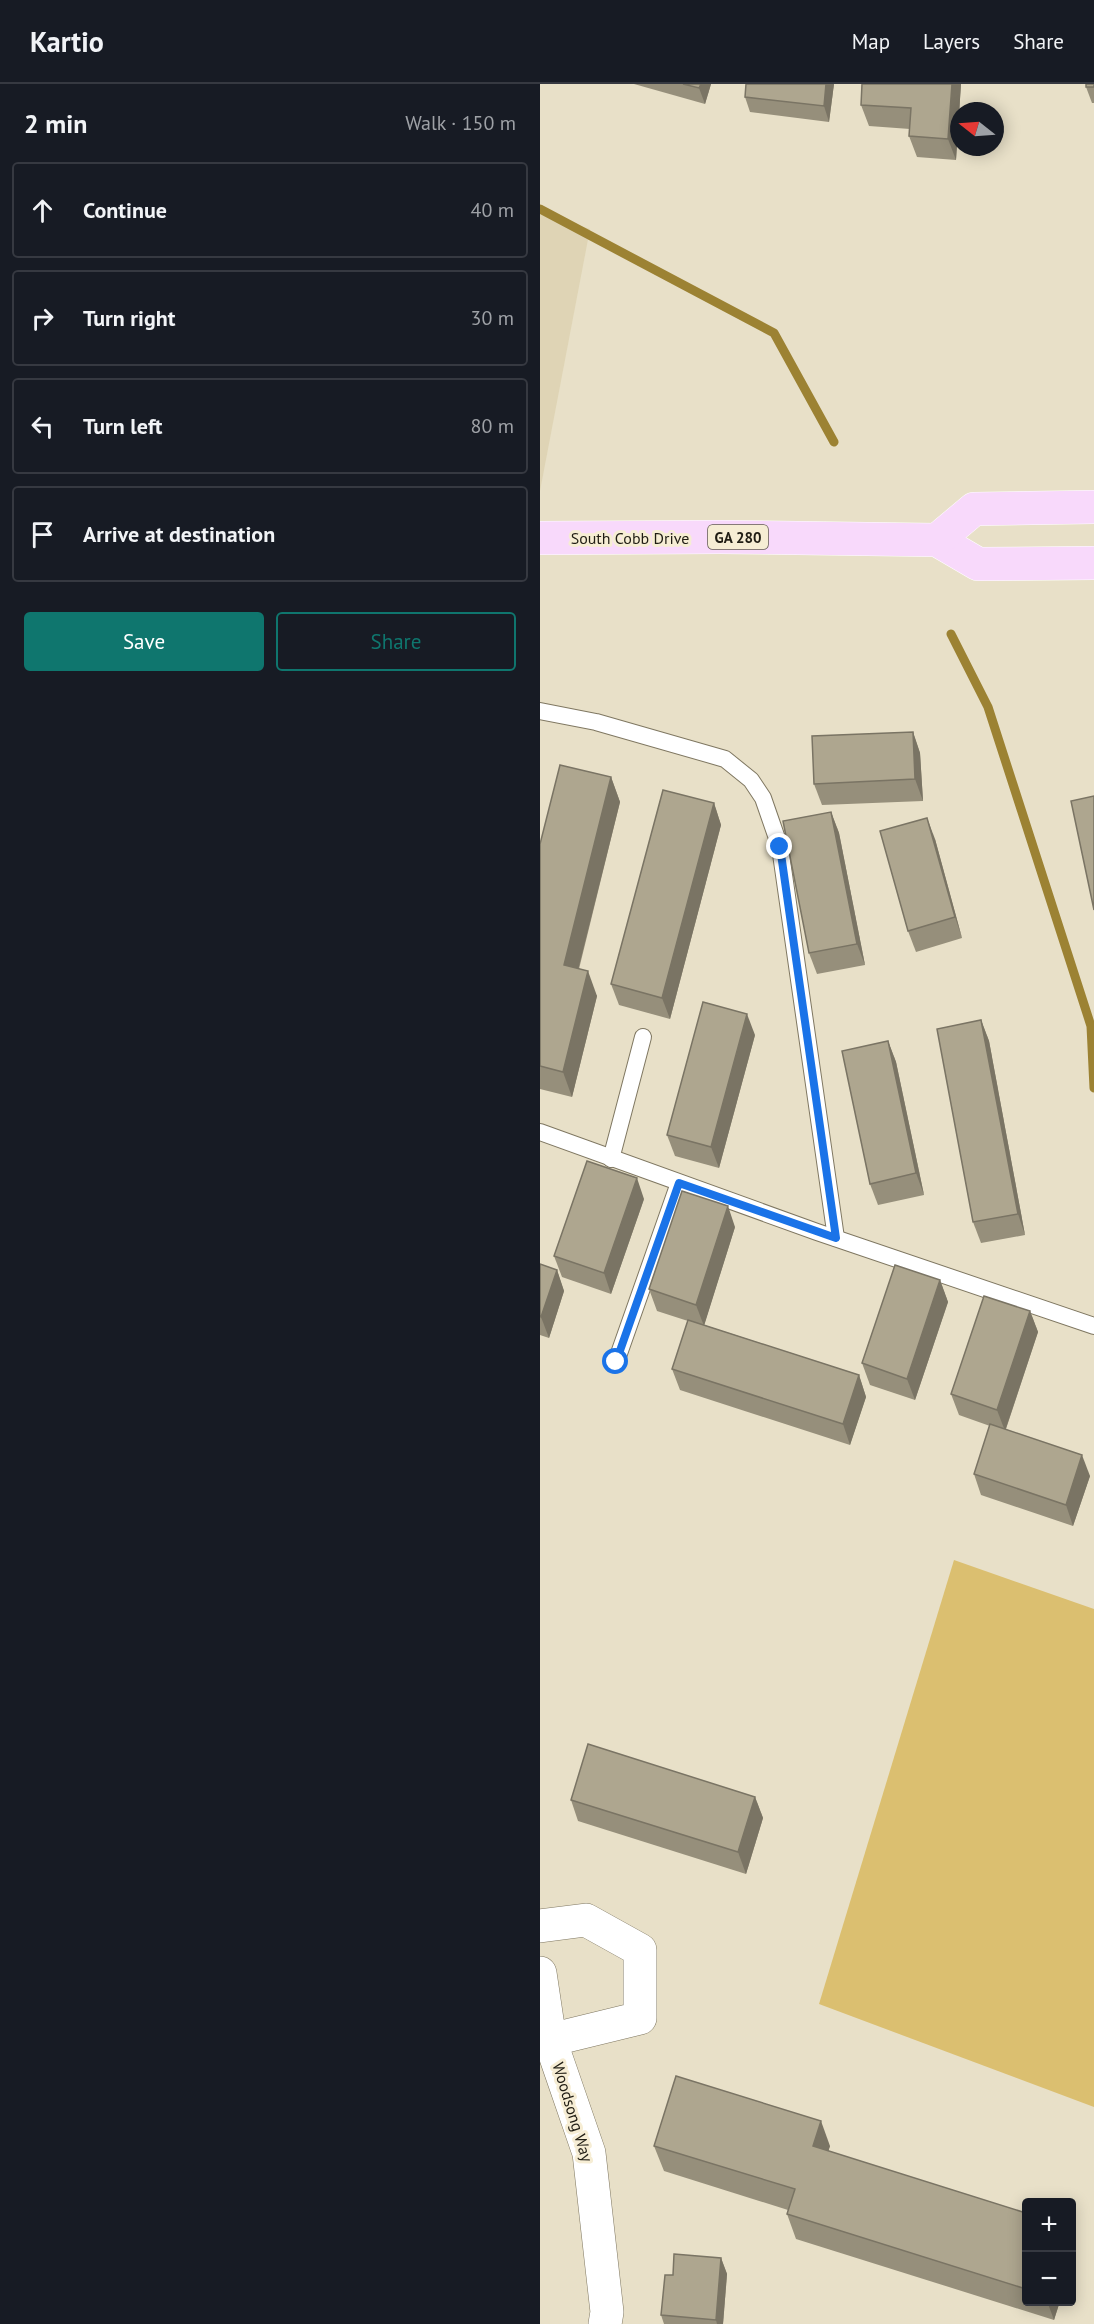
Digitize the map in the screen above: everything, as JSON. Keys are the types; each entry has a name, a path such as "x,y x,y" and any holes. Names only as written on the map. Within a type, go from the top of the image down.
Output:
{"main road":[{"path":"937,540 974,509 1094,507"},
{"name":"South Cobb Drive","path":"540,538 720,537 937,540 978,564 1094,563"}],"street":[{"path":"540,1926 586,1920 640,1950 640,2018 550,2040"},
{"name":"Woodsong Way","path":"540,1973 550,2040 589,2153 607,2312 604,2324"}],"lane":[{"path":"540,711 596,722 725,759 751,780 764,798 780,847 836,1238"},
{"path":"611,1159 643,1037"},
{"path":"540,1132 836,1238 1094,1326"},
{"path":"616,1362 679,1183"}],"shaded area":[{"path":"540,213 590,229 540,491"},
{"path":"954,1560 1094,1609 1094,2107 819,2004"}],"building":[{"path":"683,84 701,84 699,88"},
{"path":"746,84 826,84 824,106 745,97"},
{"path":"862,84 952,84 948,139 909,136 911,108 861,105"},
{"path":"1086,84 1094,84 1094,87 1086,87"},
{"path":"913,732 915,779 814,784 812,736"},
{"path":"560,765 611,777 564,965 588,971 563,1072 540,1066 540,844"},
{"path":"663,790 714,803 662,998 611,984"},
{"path":"1094,796 1094,910 1071,801"},
{"path":"831,812 857,944 809,953 783,821"},
{"path":"927,818 955,917 908,931 880,831"},
{"path":"703,1002 747,1014 711,1147 667,1135"},
{"path":"981,1020 1018,1214 973,1222 937,1029"},
{"path":"888,1041 916,1173 870,1184 842,1051"},
{"path":"587,1161 637,1178 604,1273 554,1256"},
{"path":"682,1191 728,1206 696,1305 649,1289"},
{"path":"540,1264 557,1270 541,1317 540,1316"},
{"path":"895,1265 940,1280 907,1379 862,1363"},
{"path":"984,1296 1030,1311 997,1410 951,1394"},
{"path":"688,1320 859,1375 843,1424 672,1369"},
{"path":"990,1424 1082,1455 1066,1505 974,1474"},
{"path":"588,1744 755,1797 738,1852 571,1800"},
{"path":"676,2076 821,2121 813,2146 1022,2212 1022,2288 787,2214 795,2189 654,2146"},
{"path":"674,2254 721,2258 716,2320 661,2315 665,2275 673,2275"}],"waterway":[{"path":"540,209 774,333 834,442"},
{"path":"951,634 988,707 1091,1026 1094,1088"}],"route":[{"path":"616,1362 679,1183 836,1238 780,847"}]}
